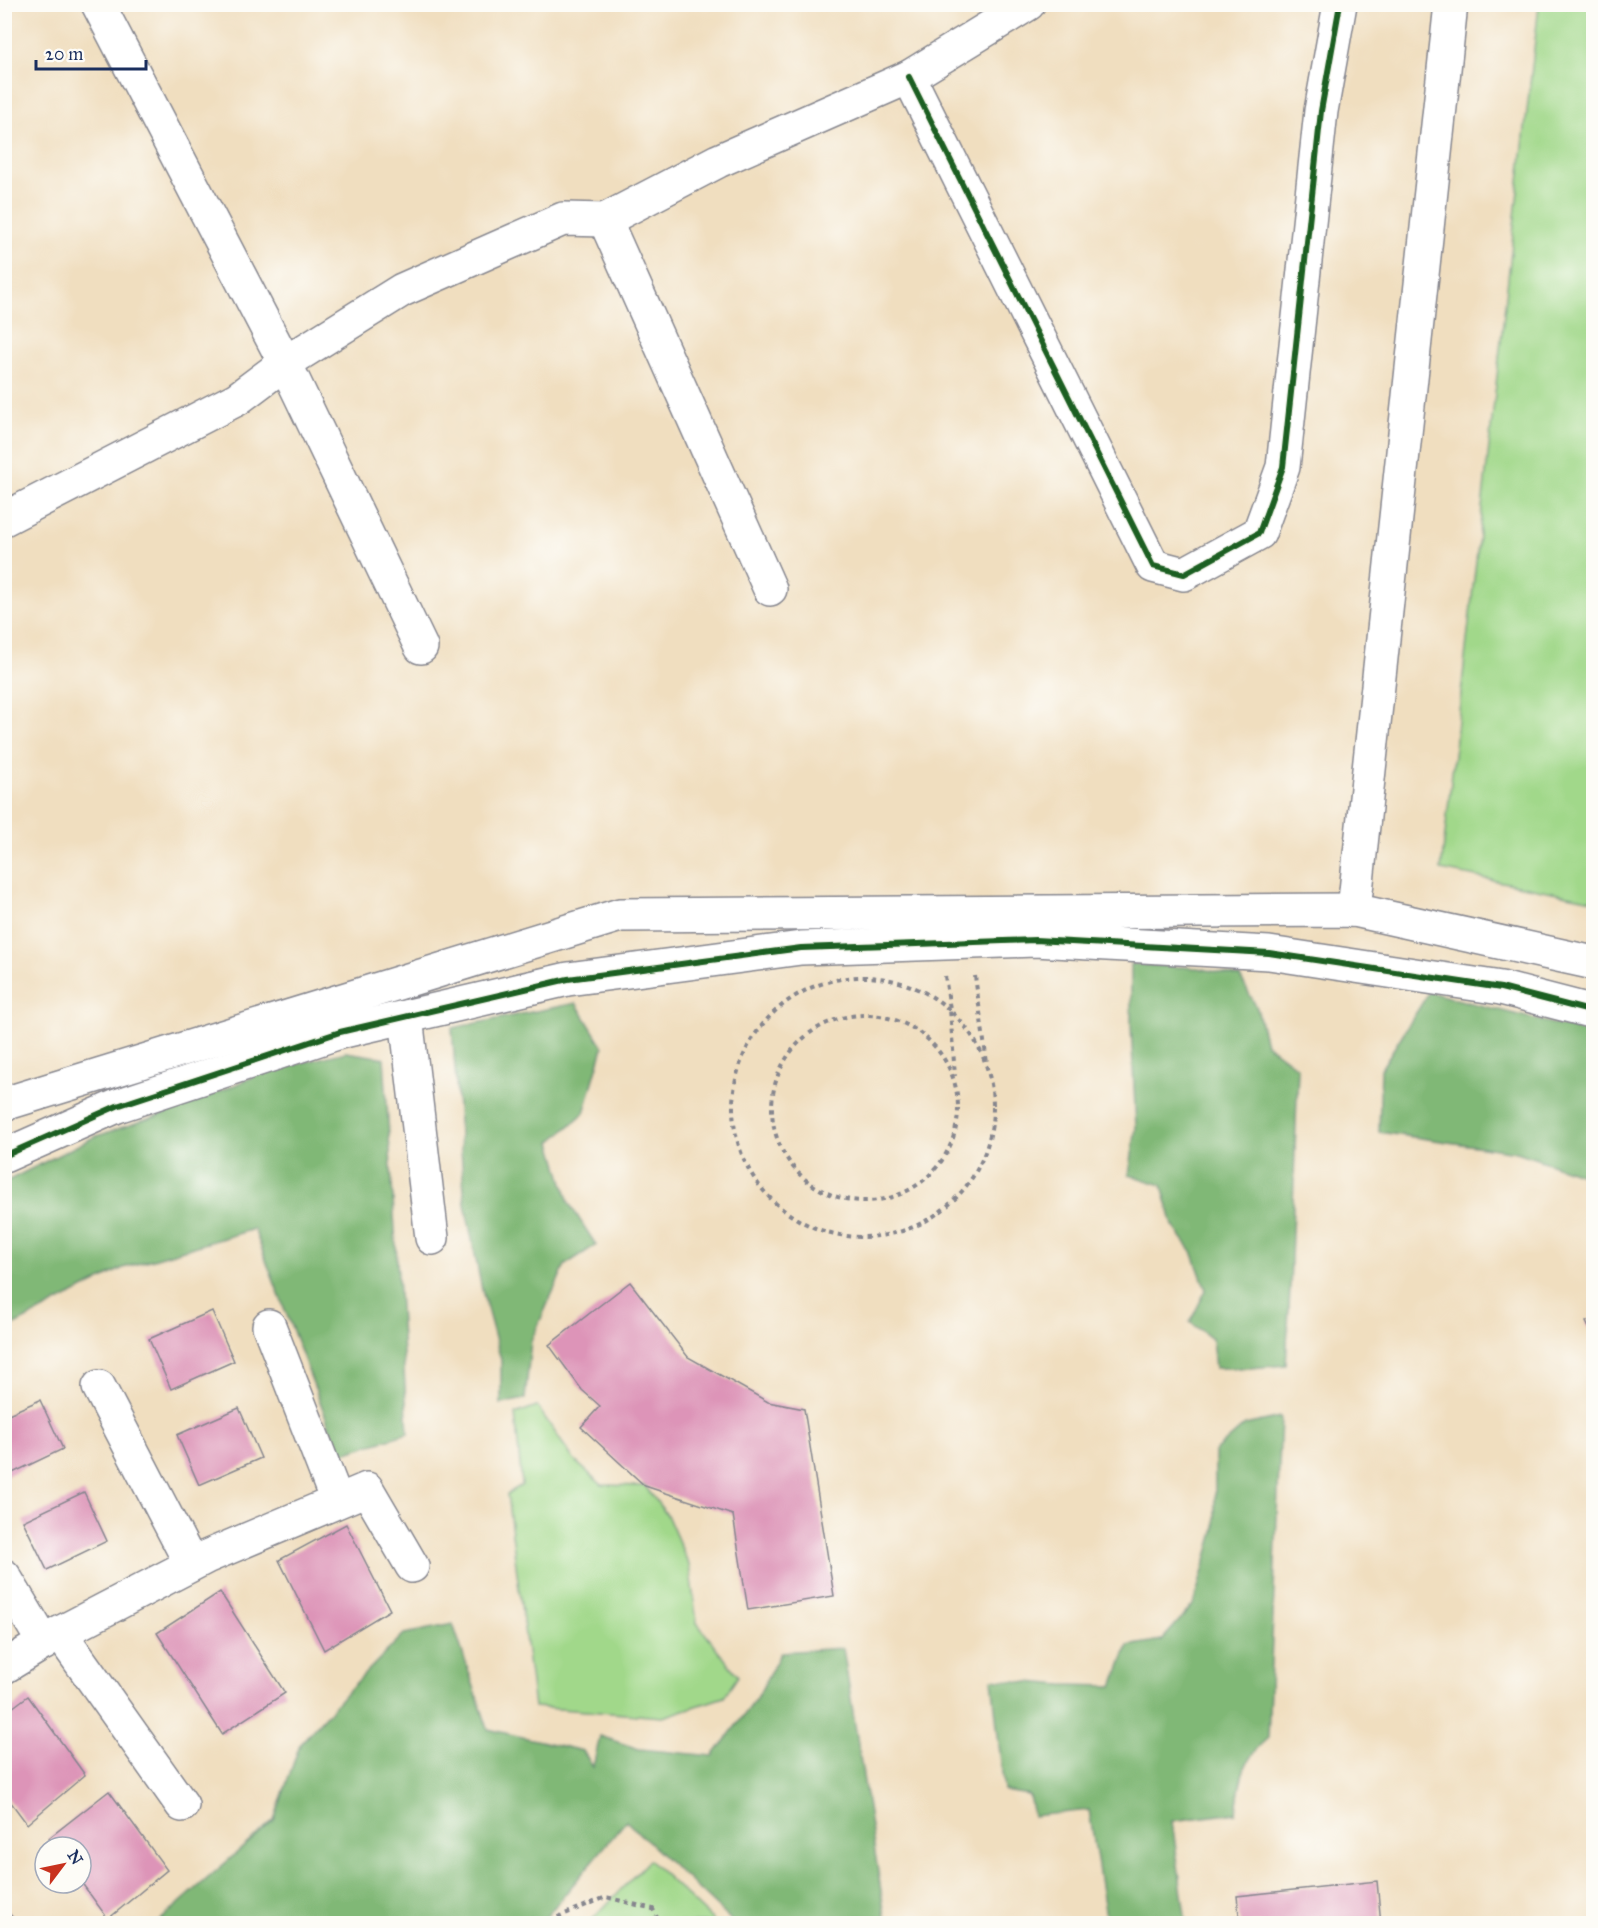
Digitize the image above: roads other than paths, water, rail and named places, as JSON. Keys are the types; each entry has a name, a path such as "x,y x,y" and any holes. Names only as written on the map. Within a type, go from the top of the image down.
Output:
{"street":[{"path":"98,4 285,363 421,646"},
{"path":"4,519 237,399 285,363 402,290 563,219 605,220 718,160 909,77 1028,4"},
{"path":"909,77 1153,567 1184,574 1259,533 1283,467 1321,111 1340,4"},
{"path":"1354,910 1451,4"},
{"path":"605,220 770,589"},
{"path":"4,1104 620,915 1354,910 1593,963"},
{"path":"4,1156 117,1106 339,1032 580,977 801,948 1035,940 1269,953 1502,988 1593,1012"},
{"path":"406,1017 432,1238"},
{"path":"269,1326 337,1501"},
{"path":"99,1387 191,1564"},
{"path":"4,1667 52,1638 191,1564 367,1489 412,1566"},
{"path":"4,1576 182,1805"}]}
